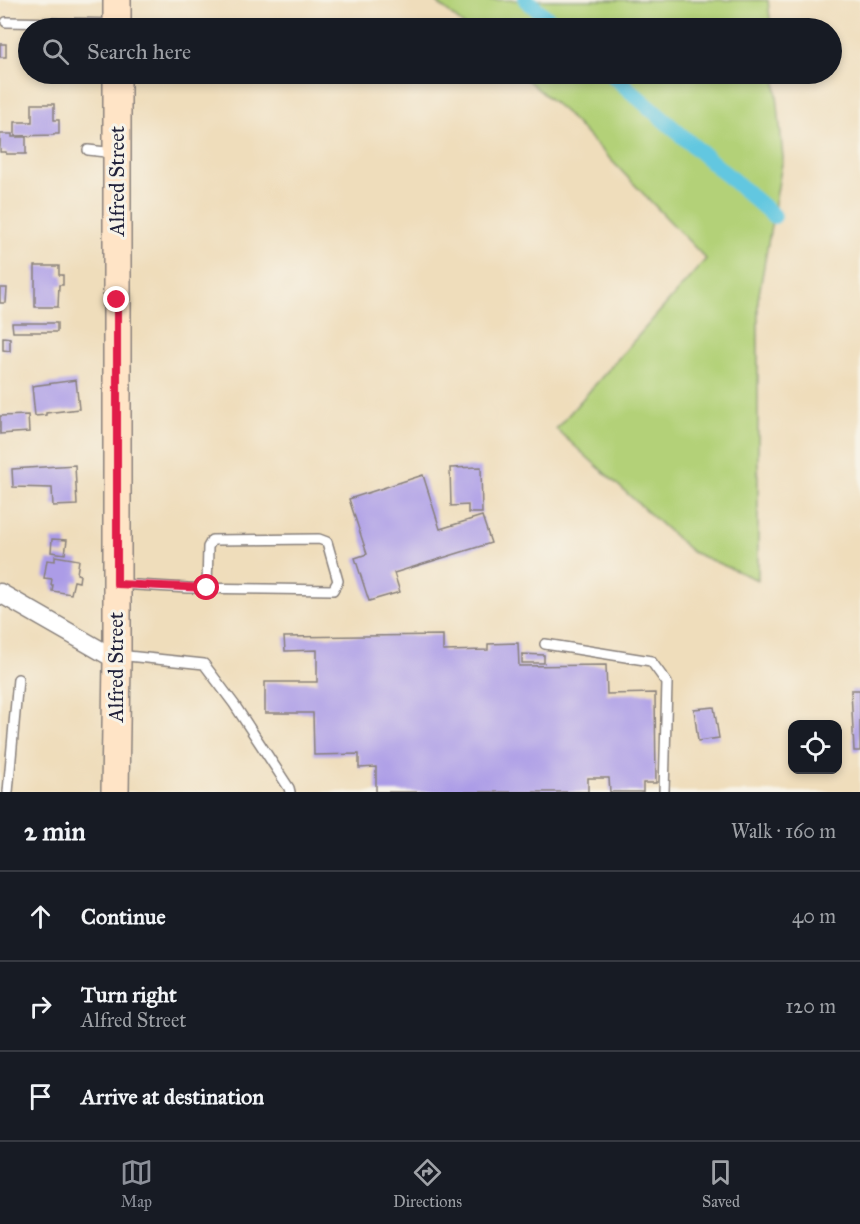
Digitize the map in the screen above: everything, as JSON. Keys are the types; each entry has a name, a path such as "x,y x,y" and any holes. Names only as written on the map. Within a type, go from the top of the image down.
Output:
{"main road":[{"name":"Alfred Street","path":"115,792 117,84"}],"street":[{"path":"0,593 117,657"}],"lane":[{"path":"95,18 117,17"},
{"path":"6,22 18,21"},
{"path":"88,150 117,153"},
{"path":"117,584 207,588 333,590 338,581 327,542 319,539 212,540 208,548 207,588"},
{"path":"545,644 651,661 667,683 664,792"},
{"path":"117,657 204,664 234,704 290,792"},
{"path":"8,792 18,678"}],"green space":[{"path":"434,0 768,0 770,18 455,18"},
{"path":"532,84 776,84 783,158 758,300 758,580 692,552 556,429 706,259 565,112"}],"building":[{"path":"0,44 6,44 6,57 0,57"},
{"path":"32,104 54,104 54,120 59,120 59,134 15,136 15,122 32,122"},
{"path":"0,134 26,137 26,154 0,152"},
{"path":"35,266 59,266 59,275 63,275 63,285 59,285 58,307 35,307"},
{"path":"0,288 7,288 6,303 0,303"},
{"path":"12,323 57,323 57,332 13,332"},
{"path":"3,337 10,338 10,351 3,350"},
{"path":"76,380 79,409 35,416 32,386"},
{"path":"28,415 29,432 0,434 0,416"},
{"path":"75,465 77,505 53,506 52,488 13,487 12,469"},
{"path":"481,467 482,513 468,513 468,505 451,506 450,468"},
{"path":"423,475 440,529 482,516 491,543 394,573 400,592 369,601 355,558 367,554 349,499"},
{"path":"52,539 67,540 65,554 51,552"},
{"path":"55,556 79,560 77,574 80,575 79,582 74,581 71,594 52,591 52,579 44,578 47,560 55,561"},
{"path":"443,635 443,651 488,650 488,644 518,643 519,666 606,665 607,694 655,693 656,783 643,783 643,792 610,792 609,778 588,778 588,792 376,792 376,767 359,768 359,754 314,755 313,713 265,713 265,682 317,682 317,650 285,651 284,637"},
{"path":"522,654 544,655 544,663 522,663"},
{"path":"851,690 860,690 860,751 854,751"},
{"path":"714,707 719,738 698,741 694,709"}],"waterway":[{"path":"526,0 547,18"},
{"path":"622,84 774,216"}],"route":[{"path":"117,300 117,584 207,588"}]}
